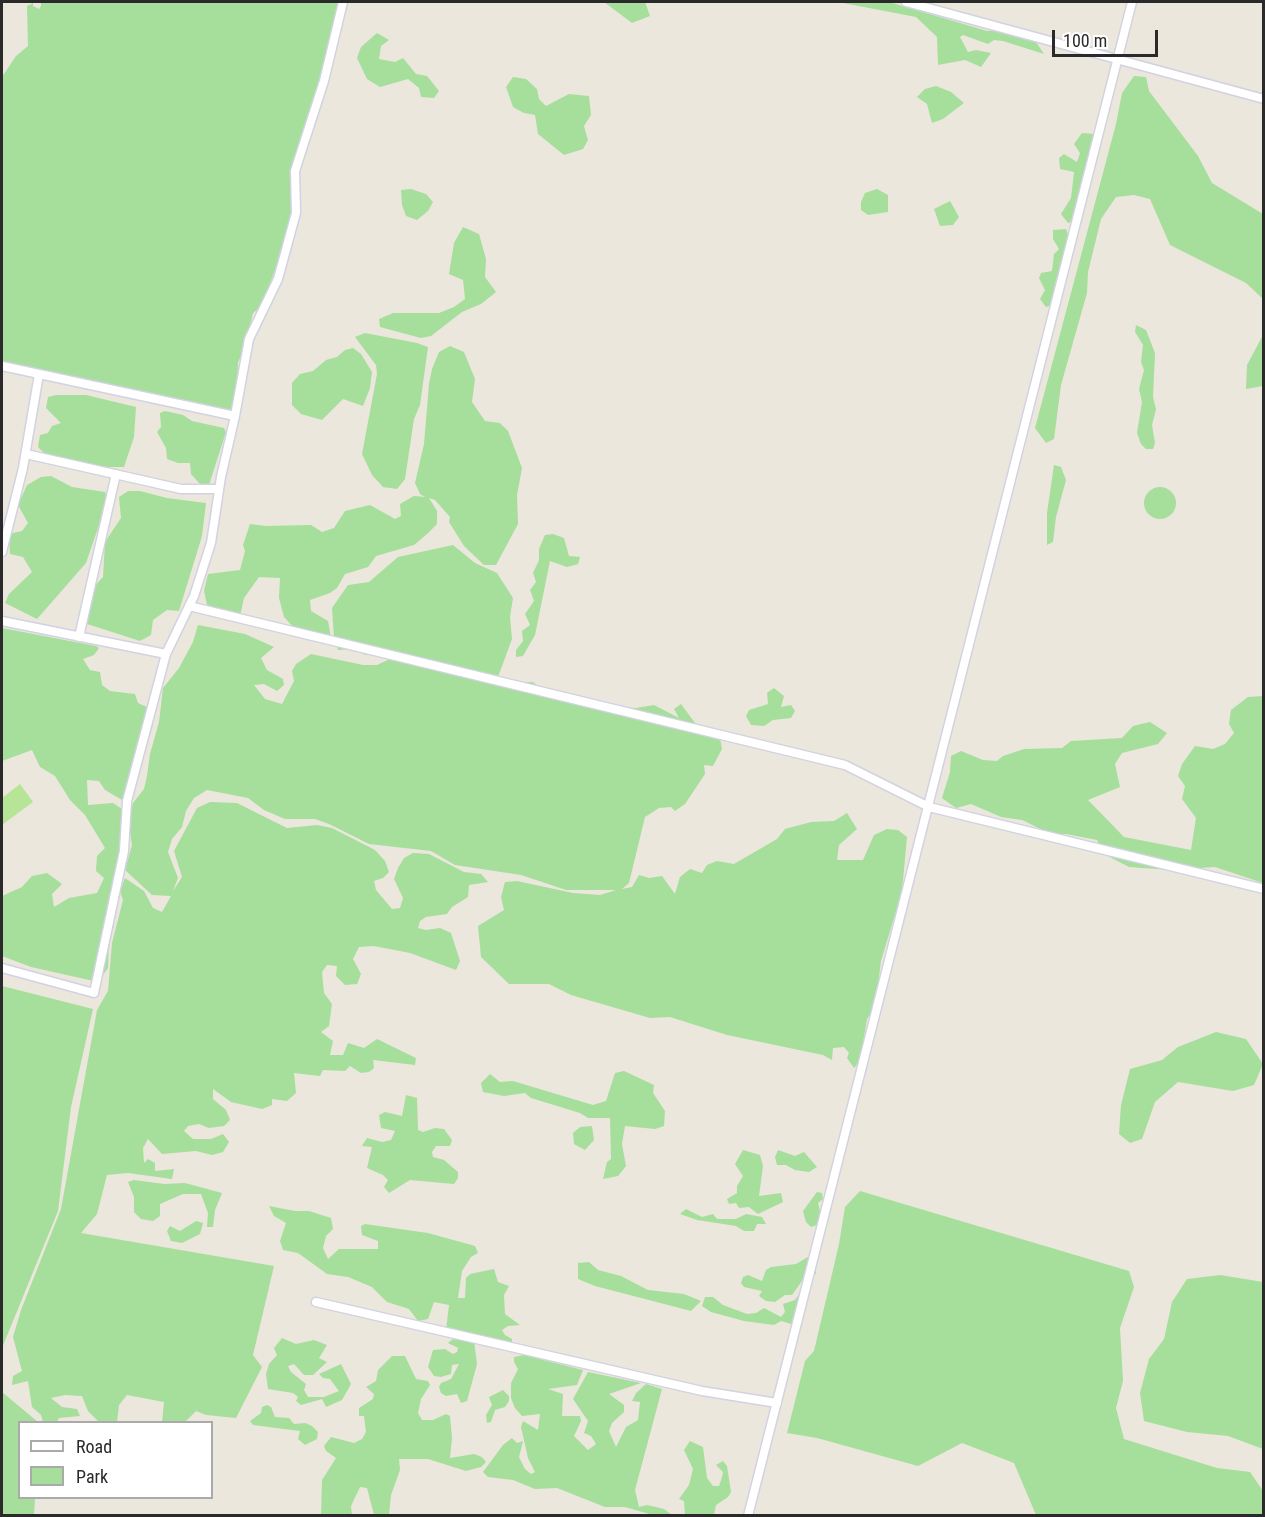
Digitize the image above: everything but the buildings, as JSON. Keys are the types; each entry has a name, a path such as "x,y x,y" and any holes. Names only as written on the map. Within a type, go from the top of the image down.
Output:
{"street":[{"path":"2,968 94,993 124,851 127,801 166,654 189,606 211,543 219,489 236,416 249,339 278,279 296,213 295,171 324,81 342,2"},
{"path":"906,2 1263,99"},
{"path":"747,1515 1132,2"},
{"path":"2,366 236,416"},
{"path":"2,552 26,454 39,374"},
{"path":"26,454 181,489 219,489"},
{"path":"79,637 116,474"},
{"path":"189,606 844,765 929,807 1263,889"},
{"path":"2,621 166,654"},
{"path":"316,1302 702,1391 777,1403"}],"green space":[{"path":"41,2 341,2 328,44 328,64 320,77 291,171 291,215 281,253 262,306 253,313 244,351 238,362 237,389 231,409 218,410 2,364 2,77 16,56 28,46 27,6 33,3 33,6 39,9"},
{"path":"604,2 645,2 650,16 632,23"},
{"path":"838,2 889,2 987,31 1002,30 1013,36 1034,39 1044,54 1003,41 994,40 988,44 963,35 960,37 968,52 976,50 991,53 981,67 965,60 938,65 937,37 916,17"},
{"path":"377,33 389,40 381,46 379,59 395,62 403,58 416,74 427,76 439,91 434,98 421,97 419,88 408,79 380,87 367,79 357,58 361,47"},
{"path":"1134,76 1146,77 1149,91 1198,156 1212,183 1263,214 1263,299 1246,283 1170,245 1150,199 1134,195 1116,197 1101,219 1088,272 1087,293 1061,385 1054,439 1046,443 1035,428 1116,124 1122,93"},
{"path":"513,77 526,79 537,89 539,99 546,106 569,94 589,96 591,115 584,126 588,140 583,149 564,155 538,134 535,115 524,113 513,107 506,87"},
{"path":"936,86 951,92 964,103 943,119 932,123 927,104 917,97 925,89"},
{"path":"1082,133 1094,134 1093,148 1073,221 1068,223 1061,214 1071,198 1074,172 1060,169 1059,158 1064,154 1077,162 1080,153 1074,144"},
{"path":"411,189 426,194 433,202 428,211 417,220 406,216 402,205 401,190"},
{"path":"877,189 888,195 888,212 868,215 861,210 861,202 865,193"},
{"path":"950,201 959,217 953,225 940,226 934,209"},
{"path":"463,227 479,234 486,259 485,277 496,292 481,304 462,312 431,336 421,338 380,327 379,319 393,313 439,313 454,307 465,299 463,280 449,274 454,243"},
{"path":"1066,229 1070,240 1052,305 1046,307 1040,299 1045,290 1039,278 1041,273 1052,271 1054,254 1059,249 1053,239 1053,230"},
{"path":"1136,325 1146,330 1155,353 1153,397 1156,409 1152,425 1155,443 1153,449 1146,449 1141,444 1137,433 1142,402 1139,389 1144,370 1141,362 1143,345 1135,332"},
{"path":"365,333 428,347 420,405 414,419 405,479 397,489 383,487 372,475 362,454 377,374 376,365 355,337"},
{"path":"1263,335 1263,386 1246,389 1247,365"},
{"path":"450,346 464,352 475,379 472,402 485,421 500,423 508,431 522,468 517,495 518,524 496,565 484,565 464,546 449,522 450,517 435,500 429,498 437,511 437,524 427,534 414,545 376,556 368,567 345,574 337,588 330,593 310,600 311,611 328,621 331,638 296,630 284,617 279,598 280,578 259,577 244,598 240,616 208,609 204,591 208,574 240,570 245,551 243,545 250,524 311,525 322,532 334,528 345,511 370,505 395,519 401,516 400,504 414,496 425,497 420,494 415,483 424,444 429,384 439,352"},
{"path":"353,348 361,354 372,372 370,388 363,406 343,399 322,420 301,414 292,405 292,383 300,374 313,371 326,360"},
{"path":"86,395 136,407 134,437 124,467 109,467 98,474 45,454 38,447 40,435 48,433 52,426 61,423 46,408 48,397"},
{"path":"165,411 183,415 192,421 224,428 226,432 208,488 199,483 191,474 190,463 178,463 167,459 166,448 157,432 161,427 160,413"},
{"path":"1054,465 1061,467 1066,480 1056,517 1053,542 1047,545 1047,513"},
{"path":"51,476 72,487 105,492 108,499 86,563 37,619 5,603 9,594 32,572 23,557 10,554 9,534 22,531 28,523 18,505 27,485 41,477"},
{"path":"1160,487 1171,492 1176,503 1171,514 1160,519 1149,514 1144,503 1149,492"},
{"path":"128,491 140,491 167,498 206,503 202,536 179,611 167,610 153,620 151,635 140,641 84,623 90,591 103,577 105,542 121,518 119,497"},
{"path":"553,534 564,538 569,556 580,557 578,564 567,567 550,561 535,635 523,656 516,657 516,650 523,641 522,631 530,625 525,614 534,601 530,590 536,582 533,573 539,560 539,549 545,535"},
{"path":"453,545 475,563 497,573 513,598 510,617 512,639 498,677 513,683 533,682 540,688 607,706 636,708 654,705 679,718 674,709 681,704 695,723 719,733 722,749 713,766 704,765 705,774 685,804 675,811 671,807 659,808 645,817 629,883 622,889 632,887 639,875 649,878 662,876 675,894 680,877 690,869 702,873 707,865 717,861 734,864 777,839 785,829 811,822 834,821 847,813 857,829 839,845 837,860 863,860 874,835 887,829 898,830 907,837 902,891 881,961 875,1008 867,1019 860,1061 854,1068 847,1058 849,1053 844,1047 833,1048 832,1060 823,1055 727,1035 670,1017 650,1018 571,995 549,984 509,984 481,957 478,926 504,910 501,897 505,882 517,881 573,893 600,895 616,890 566,890 521,875 455,865 431,851 369,844 315,819 285,819 264,810 248,798 207,790 194,798 186,811 182,827 172,839 168,852 178,878 173,891 182,877 174,851 197,808 210,802 237,803 287,828 317,825 332,828 375,850 385,861 389,872 383,878 374,881 376,890 392,909 400,908 403,898 394,879 398,868 404,858 413,853 429,854 464,872 481,874 488,882 469,885 468,897 452,907 447,914 426,917 420,921 418,928 426,930 440,928 451,933 460,961 456,970 410,953 374,946 359,947 353,959 361,974 357,984 345,985 336,976 337,966 327,965 322,972 324,993 332,1004 329,1026 321,1032 333,1041 330,1055 343,1055 348,1043 364,1048 377,1039 416,1058 415,1065 373,1060 374,1068 369,1072 361,1073 350,1066 345,1071 323,1070 320,1076 294,1073 296,1093 287,1101 272,1099 272,1105 262,1109 231,1102 213,1089 213,1099 226,1110 230,1120 224,1126 209,1128 199,1124 188,1126 184,1131 193,1139 211,1139 223,1134 229,1142 223,1152 212,1155 196,1151 162,1154 148,1139 143,1148 144,1163 148,1159 155,1163 155,1171 174,1169 172,1179 128,1173 107,1175 97,1214 81,1233 274,1266 253,1355 262,1367 236,1418 206,1415 196,1411 186,1421 162,1421 164,1402 127,1395 119,1405 117,1421 98,1421 88,1411 82,1396 65,1395 51,1398 62,1407 77,1409 80,1416 59,1418 58,1421 43,1421 41,1415 32,1407 28,1381 12,1385 13,1376 22,1371 13,1337 21,1310 61,1209 97,1010 108,991 112,943 123,900 120,891 125,878 144,891 153,908 162,912 171,896 152,895 125,870 132,845 128,820 133,803 144,789 159,722 163,688 179,668 193,642 198,625 245,634 274,647 261,658 267,670 283,679 284,685 277,691 264,684 254,685 265,699 282,704 294,681 292,671 296,664 311,654 363,665 377,665 390,659 383,655 366,655 352,649 338,650 334,637 332,608 348,585 369,582 398,557"},
{"path":"2,628 96,646 99,648 94,655 83,659 90,670 100,672 102,685 110,691 135,694 138,703 149,708 153,724 137,779 124,801 105,790 99,781 87,780 88,805 113,803 125,811 124,839 114,906 114,926 109,941 108,968 98,982 31,967 2,956 2,896 22,887 32,876 47,873 62,884 52,894 54,907 69,898 97,893 104,878 96,871 97,856 105,848 85,815 70,800 55,776 40,767 32,750 2,761"},
{"path":"774,688 784,696 781,707 791,705 795,711 791,718 773,720 764,726 751,725 746,716 749,710 768,704 767,693"},
{"path":"1263,696 1263,883 1215,867 1171,870 1129,867 1104,854 1097,840 1066,834 1053,835 1022,820 1001,817 971,804 956,808 942,798 950,772 951,756 961,751 983,760 997,761 1003,756 1024,749 1062,748 1071,741 1122,738 1133,726 1150,722 1167,733 1158,744 1122,753 1115,764 1120,787 1088,800 1124,837 1191,850 1196,818 1182,799 1185,786 1178,776 1182,764 1195,746 1213,749 1225,744 1234,733 1229,724 1231,710 1248,697"},
{"path":"20,784 33,802 2,825 2,798"},
{"path":"2,986 93,1009 71,1107 58,1211 2,1348"},
{"path":"1216,1032 1246,1039 1263,1064 1254,1085 1233,1091 1178,1082 1155,1102 1142,1139 1130,1143 1119,1134 1121,1105 1130,1069 1162,1060 1178,1047"},
{"path":"624,1071 654,1085 653,1093 665,1111 664,1126 655,1129 625,1126 622,1144 626,1166 618,1176 603,1179 607,1162 611,1159 610,1118 588,1118 580,1113 531,1098 525,1093 504,1096 483,1092 481,1083 490,1074 500,1082 513,1081 593,1105 606,1101 615,1073"},
{"path":"406,1095 417,1098 418,1130 423,1132 435,1128 444,1129 452,1140 450,1146 436,1146 432,1152 433,1157 444,1160 458,1172 458,1178 454,1184 410,1180 389,1193 384,1187 388,1180 383,1175 367,1168 372,1147 362,1146 367,1138 382,1142 391,1140 395,1131 381,1128 379,1115 385,1112 402,1116"},
{"path":"592,1126 594,1140 585,1150 574,1144 573,1133 580,1127"},
{"path":"743,1150 760,1155 763,1166 759,1196 781,1193 783,1202 758,1214 749,1207 739,1208 736,1203 729,1204 727,1199 737,1193 737,1186 743,1176 735,1164"},
{"path":"778,1150 795,1156 804,1152 817,1167 809,1172 795,1170 786,1165 777,1165 775,1157"},
{"path":"134,1180 164,1184 185,1183 222,1193 215,1210 213,1227 207,1227 208,1213 201,1194 183,1194 160,1204 160,1216 153,1221 141,1219 134,1212 134,1197 128,1182"},
{"path":"860,1191 1129,1271 1134,1287 1120,1328 1123,1381 1116,1408 1124,1439 1217,1468 1250,1472 1263,1491 1263,1515 1036,1515 1014,1463 962,1443 918,1466 817,1438 787,1433 805,1361 814,1351 839,1244 845,1207"},
{"path":"817,1192 822,1193 823,1199 818,1203 821,1215 817,1225 811,1227 806,1222 803,1211"},
{"path":"269,1206 309,1211 331,1218 333,1229 326,1236 323,1248 328,1259 339,1249 378,1249 378,1241 362,1235 361,1226 365,1224 428,1233 475,1246 478,1253 471,1257 462,1271 458,1298 465,1298 466,1278 470,1274 494,1269 498,1282 509,1286 504,1295 505,1314 520,1325 508,1326 502,1330 512,1339 512,1342 495,1343 446,1330 449,1305 434,1302 428,1319 418,1321 409,1309 387,1302 372,1287 348,1277 327,1274 298,1253 283,1250 280,1241 286,1223 274,1216"},
{"path":"686,1209 702,1217 713,1214 717,1219 736,1219 746,1214 762,1217 766,1224 757,1224 754,1231 744,1231 736,1226 697,1220 680,1214"},
{"path":"196,1221 203,1223 200,1234 182,1243 171,1241 167,1231 170,1226 180,1231"},
{"path":"813,1254 816,1274 807,1274 792,1295 785,1295 775,1302 766,1301 759,1296 762,1291 744,1287 741,1283 743,1277 748,1275 762,1281 766,1270 771,1267 796,1264"},
{"path":"589,1262 598,1270 621,1276 648,1290 684,1294 701,1301 691,1311 595,1286 578,1279 578,1263"},
{"path":"1220,1275 1263,1282 1263,1449 1228,1436 1187,1432 1144,1421 1140,1393 1149,1359 1164,1339 1172,1302 1187,1279"},
{"path":"800,1293 804,1295 800,1317 791,1324 781,1321 774,1325 744,1321 711,1312 702,1306 705,1297 713,1297 723,1305 747,1314 756,1313 764,1308 781,1317 785,1312 783,1304 795,1300"},
{"path":"282,1338 296,1344 314,1340 327,1345 319,1358 327,1362 313,1375 304,1375 294,1364 288,1366 291,1372 306,1384 304,1390 308,1397 324,1397 339,1391 330,1379 323,1378 319,1374 341,1364 351,1384 342,1400 326,1407 322,1399 301,1405 296,1401 298,1397 293,1393 268,1389 266,1374 269,1364 277,1355 274,1348"},
{"path":"453,1339 474,1341 477,1364 467,1401 461,1403 457,1394 446,1396 441,1393 439,1387 441,1383 451,1379 459,1364 452,1365 451,1374 441,1377 434,1376 428,1367 433,1350 445,1349 453,1354 457,1352 458,1348 448,1343"},
{"path":"524,1355 583,1370 577,1385 548,1389 563,1394 562,1416 580,1416 581,1421 574,1436 588,1450 596,1444 591,1436 584,1433 588,1421 573,1399 588,1372 641,1383 609,1394 624,1405 624,1412 612,1423 609,1431 616,1447 626,1427 638,1420 640,1402 632,1401 636,1393 646,1384 662,1389 635,1490 639,1507 647,1505 664,1509 672,1515 653,1515 625,1507 605,1507 557,1488 535,1489 513,1480 488,1477 483,1472 503,1445 512,1438 517,1443 523,1441 519,1457 525,1469 531,1474 535,1472 528,1458 521,1427 523,1421 538,1430 540,1414 522,1416 515,1408 511,1398 511,1383 518,1369 514,1357"},
{"path":"392,1356 405,1356 416,1379 428,1381 430,1385 421,1399 418,1413 422,1420 433,1420 446,1414 450,1416 452,1438 450,1458 474,1454 482,1457 486,1462 481,1467 466,1471 428,1459 399,1459 400,1470 391,1495 389,1515 374,1515 367,1488 360,1487 351,1506 352,1515 321,1515 322,1480 336,1458 326,1451 324,1446 331,1437 354,1443 362,1439 366,1432 364,1416 359,1416 359,1408 373,1399 374,1394 366,1387 376,1381 378,1370"},
{"path":"503,1390 509,1396 509,1401 505,1407 495,1410 491,1422 487,1423 486,1415 492,1405 489,1397"},
{"path":"2,1392 37,1421 18,1421 18,1499 35,1499 34,1515 2,1515"},
{"path":"267,1405 271,1407 275,1417 289,1418 294,1424 305,1423 312,1426 318,1432 317,1439 305,1445 298,1439 300,1431 253,1425 250,1421 261,1413 262,1407"},
{"path":"690,1441 703,1447 707,1478 713,1486 719,1486 723,1472 716,1465 723,1461 727,1466 731,1492 728,1497 716,1505 714,1515 685,1515 684,1501 679,1499 689,1485 693,1469 684,1450"}]}
